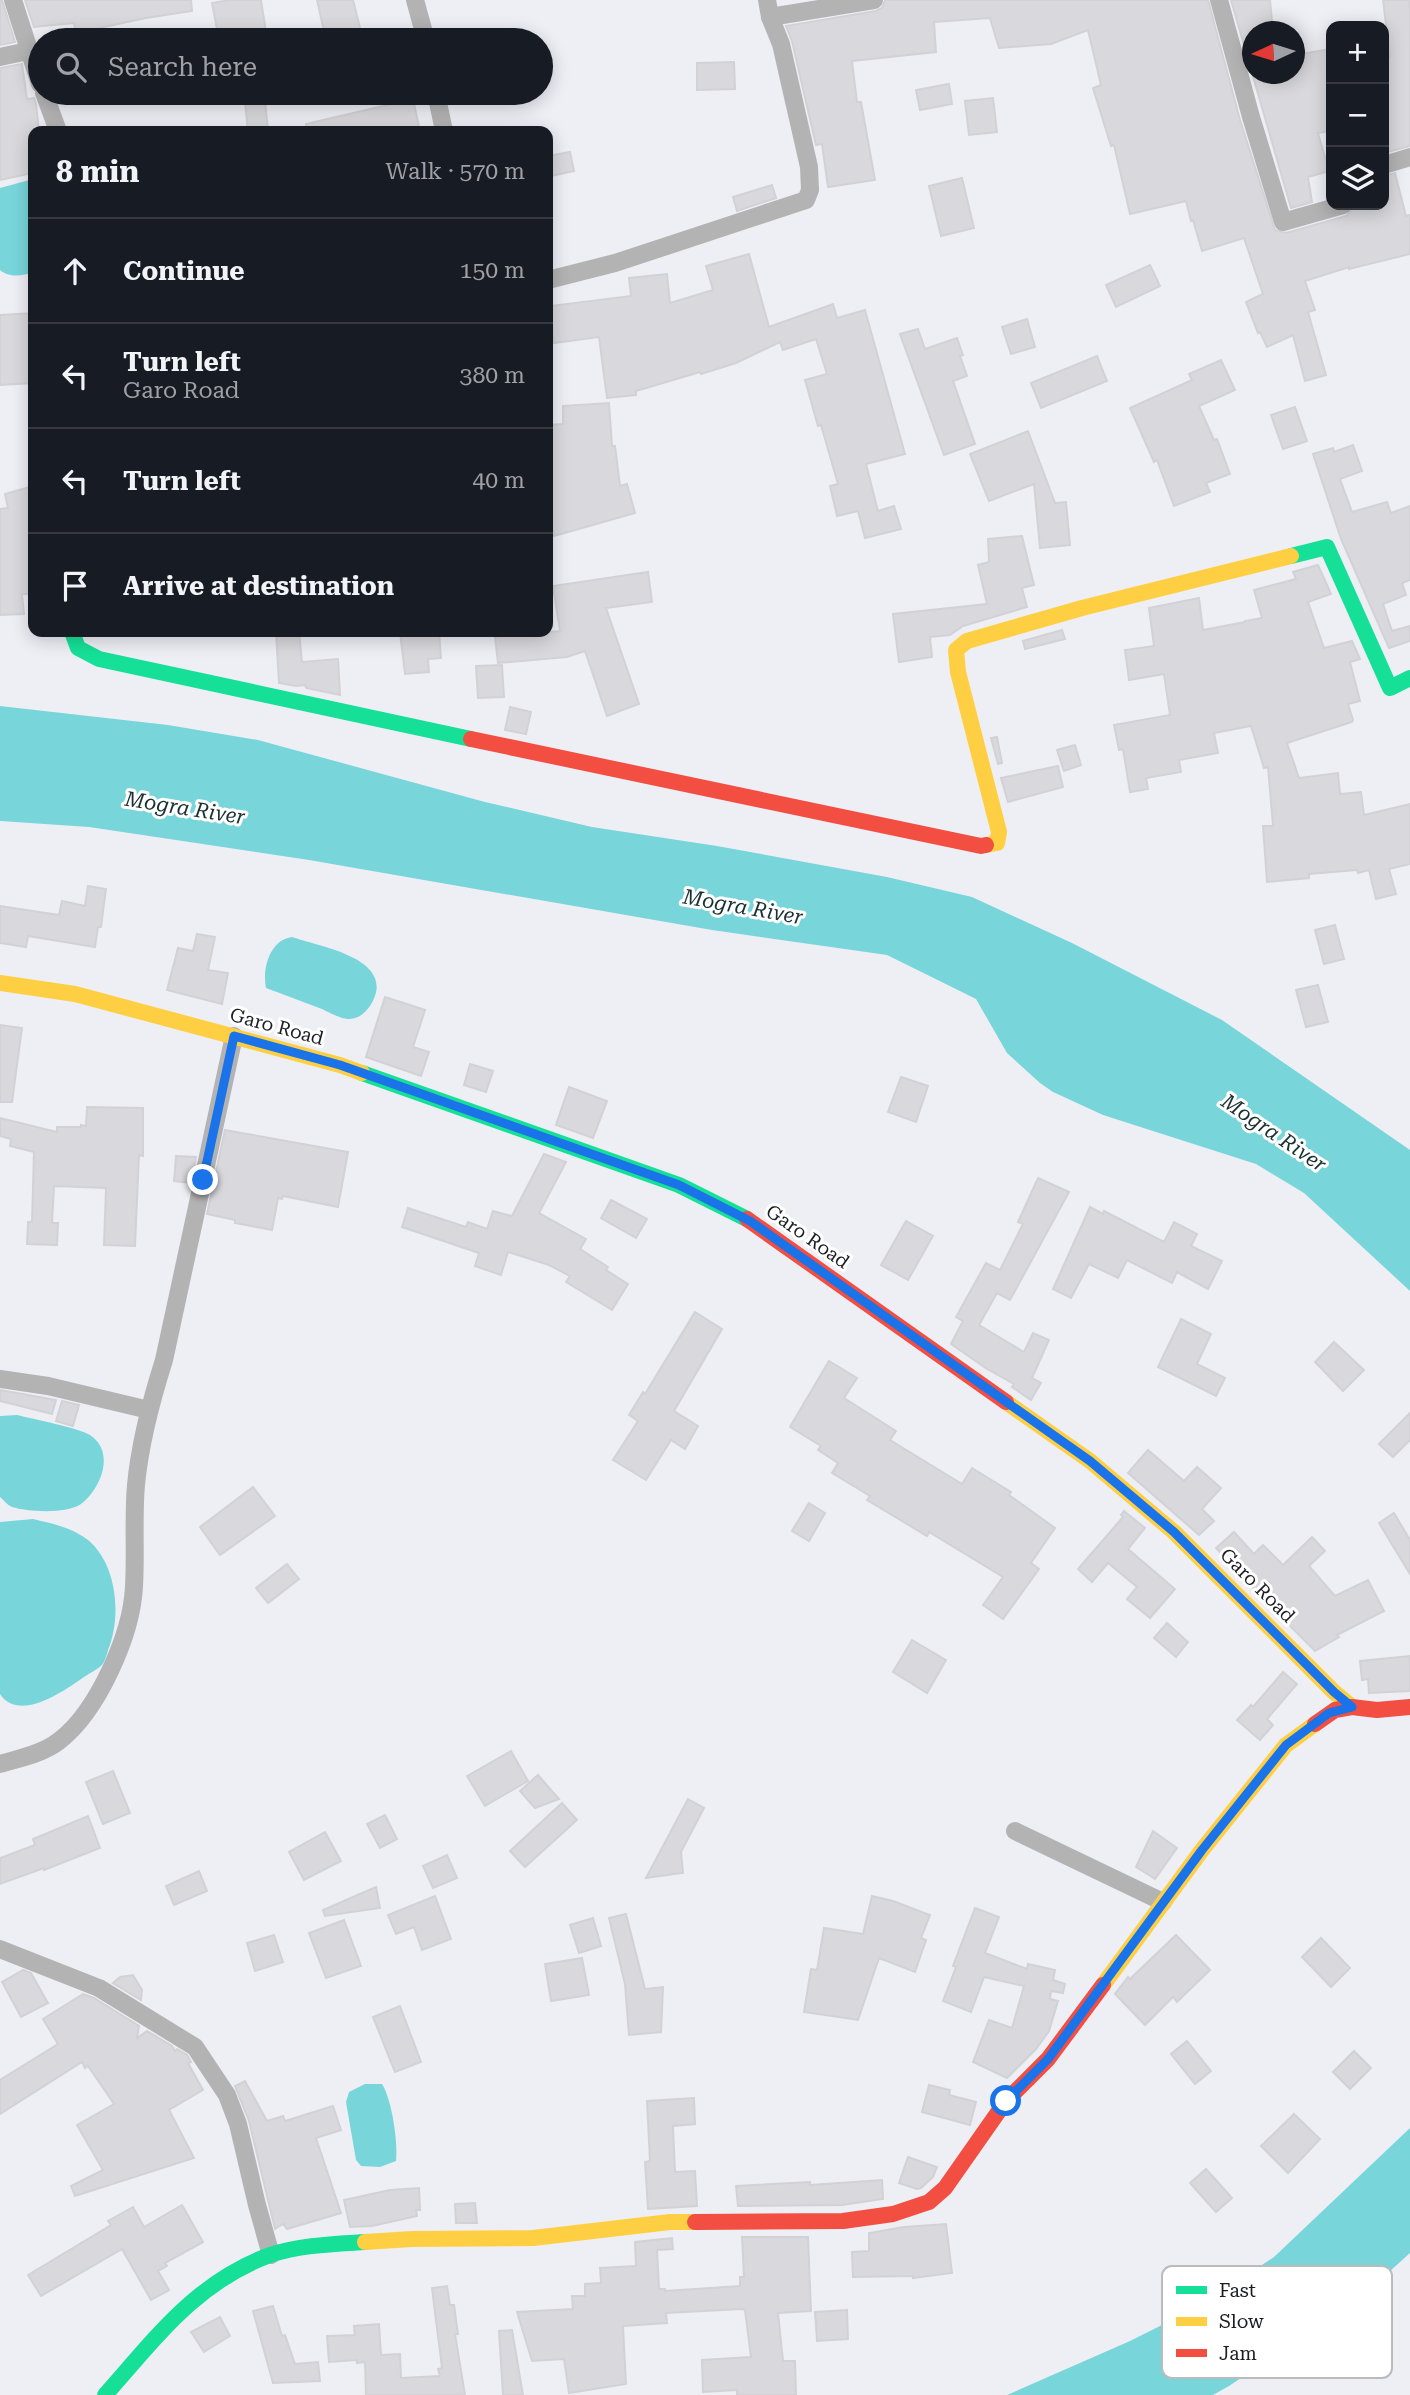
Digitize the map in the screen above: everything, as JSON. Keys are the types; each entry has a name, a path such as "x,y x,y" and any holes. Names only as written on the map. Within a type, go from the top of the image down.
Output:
{"street":[{"path":"0,57 28,51 13,0"},
{"path":"415,0 423,28"},
{"path":"553,279 615,263 806,200 810,190 808,167 781,44 769,9 874,0"},
{"path":"1219,0 1283,222 1326,210"},
{"path":"48,105 56,126"},
{"path":"439,105 443,126"},
{"path":"1389,163 1410,157"},
{"path":"74,637 78,649 99,659 981,846 997,843 999,832 958,672 956,650 968,641 1082,608 1328,547 1390,688 1410,678"},
{"name":"Garo Road","path":"0,983 75,994 340,1065 679,1185 750,1221 1090,1461 1174,1532 1352,1707"},
{"path":"0,1764 39,1752 59,1741 80,1720 108,1675 122,1644 134,1588 136,1484 149,1410 164,1360 234,1036"},
{"path":"0,1379 149,1410"},
{"path":"105,2395 177,2313 221,2278 271,2255 326,2244 533,2238 670,2222 843,2221 893,2214 929,2202 945,2188 1006,2101 1048,2059 1202,1850 1286,1745 1329,1713 1352,1707 1377,1710 1410,1707"},
{"path":"1015,1830 1163,1902"},
{"path":"0,1949 99,1988 195,2047 227,2095 238,2124 271,2255"}],"water":[{"path":"28,180 28,273 12,275 0,270 0,188"},
{"name":"Mogra River","path":"0,706 168,725 258,740 485,802 592,827 717,846 887,877 972,897 1072,943 1222,1020 1410,1150 1410,1291 1304,1193 1256,1164 1103,1115 1053,1092 1007,1053 976,999 887,955 712,930 309,860 89,827 0,821"},
{"path":"292,937 337,951 366,966 375,977 376,990 370,1006 361,1016 348,1019 266,988 265,972 269,956 278,943"},
{"path":"17,1415 76,1429 98,1442 104,1460 103,1470 94,1489 81,1504 57,1511 37,1511 12,1507 0,1497 0,1416"},
{"path":"33,1519 75,1532 98,1550 111,1576 115,1622 106,1655 100,1666 42,1702 18,1706 8,1702 0,1694 0,1522"},
{"path":"365,2084 382,2084 389,2100 393,2121 396,2161 380,2167 361,2166 356,2160 346,2102 349,2092"},
{"path":"1410,2128 1410,2253 1392,2269 1392,2266 1260,2266 1274,2257"},
{"path":"1162,2325 1162,2378 1241,2378 1213,2395 1007,2395"}],"building":[{"path":"0,0 15,42 0,45"},
{"path":"25,0 191,0 192,11 99,28 75,28 74,23 34,27"},
{"path":"261,0 265,28 217,28 212,3"},
{"path":"317,0 353,0 360,28 323,28"},
{"path":"885,0 1208,0 1240,120 1275,230 1286,233 1346,216 1352,210 1389,210 1389,175 1395,173 1406,216 1410,215 1410,254 1349,267 1305,281 1315,310 1308,312 1326,375 1305,381 1293,335 1267,347 1260,332 1258,333 1246,302 1263,294 1244,238 1202,251 1186,201 1130,214 1114,145 1111,146 1093,88 1101,85 1088,30 1051,44 999,48 990,18 934,22 936,52 852,61 857,102 861,102 875,180 828,187 822,144 816,145 792,41 786,26 882,8"},
{"path":"1231,0 1270,0 1272,21 1242,21 1242,38"},
{"path":"1383,0 1410,0 1410,146 1389,152 1390,57 1389,21 1386,21"},
{"path":"1326,50 1326,132 1318,133 1326,161 1326,172 1308,177 1312,202 1291,208 1255,84 1305,84 1305,53"},
{"path":"734,62 735,89 697,90 697,63"},
{"path":"22,64 28,105 36,105 38,126 28,126 28,174 0,180 0,68"},
{"path":"949,84 952,104 920,110 916,90"},
{"path":"993,98 997,132 969,135 965,101"},
{"path":"245,105 265,105 268,126 247,126"},
{"path":"387,105 414,105 419,126 306,126"},
{"path":"570,152 574,171 553,176 553,155"},
{"path":"962,178 974,228 941,236 929,186"},
{"path":"772,185 776,198 737,211 733,197"},
{"path":"749,254 769,327 833,304 837,318 865,310 905,454 866,464 878,511 894,506 901,529 865,538 858,511 837,516 830,486 838,484 805,380 827,374 816,339 783,350 780,342 736,363 636,391 636,395 607,398 599,337 554,343 553,306 631,296 629,278 667,274 670,303 713,290 706,266"},
{"path":"1150,265 1160,286 1116,307 1106,285"},
{"path":"28,313 28,383 0,385 0,315"},
{"path":"1027,319 1035,347 1011,354 1002,327"},
{"path":"918,329 925,349 957,338 963,355 960,356 967,376 953,381 975,444 944,455 900,334"},
{"path":"1097,356 1107,381 1041,408 1031,383"},
{"path":"1221,360 1235,390 1199,406 1214,440 1217,439 1230,474 1206,483 1210,492 1174,506 1157,460 1154,462 1130,408 1192,380 1189,374"},
{"path":"609,403 612,446 615,446 620,486 627,484 635,513 554,536 553,425 563,424 563,406"},
{"path":"1295,407 1307,441 1283,449 1271,415"},
{"path":"1028,431 1055,503 1066,502 1070,545 1040,548 1034,484 989,501 970,454"},
{"path":"1353,445 1362,471 1340,479 1352,512 1387,502 1391,513 1410,506 1410,580 1402,583 1406,595 1383,604 1392,631 1410,626 1410,641 1389,648 1341,539 1313,454 1333,448 1334,452"},
{"path":"28,487 28,594 22,594 24,614 0,615 0,509 8,508 5,494"},
{"path":"1022,536 1034,585 1022,588 1027,607 963,626 950,635 930,637 932,657 899,662 893,614 987,604 978,565 989,562 988,539"},
{"path":"1318,565 1331,594 1308,602 1324,648 1352,641 1360,659 1350,662 1360,701 1348,704 1352,722 1287,743 1299,778 1338,773 1340,794 1361,792 1364,815 1410,804 1410,864 1389,869 1396,894 1376,899 1369,870 1358,873 1357,870 1309,874 1309,878 1267,882 1263,826 1273,826 1268,767 1264,768 1251,726 1214,733 1218,753 1179,760 1181,772 1146,778 1148,789 1130,792 1123,749 1119,750 1114,725 1170,715 1164,674 1129,680 1125,650 1154,646 1149,608 1199,598 1203,630 1262,618 1254,590 1296,579 1293,572"},
{"path":"648,572 652,602 606,608 639,704 607,716 585,651 567,657 498,663 495,637 553,637 553,632 560,631 553,586"},
{"path":"1062,630 1065,639 1025,649 1023,641"},
{"path":"276,637 300,637 302,662 338,659 340,695 306,688 305,685 279,683"},
{"path":"401,637 439,637 441,658 428,659 429,672 405,674"},
{"path":"502,665 504,697 478,698 476,666"},
{"path":"510,707 531,712 526,734 505,730"},
{"path":"997,737 1002,763 998,764 991,738"},
{"path":"1075,745 1081,765 1064,771 1057,750"},
{"path":"1058,766 1063,787 1008,802 1001,778"},
{"path":"88,886 106,889 101,927 98,927 95,947 28,936 26,947 0,943 0,906 59,915 62,901 85,906"},
{"path":"1335,925 1344,959 1324,964 1315,930"},
{"path":"197,934 215,937 208,970 228,973 222,1004 167,990 178,948 193,951"},
{"path":"1318,985 1328,1022 1306,1027 1296,990"},
{"path":"385,997 425,1010 413,1047 429,1052 421,1076 366,1057"},
{"path":"0,1025 22,1028 12,1102 0,1102"},
{"path":"470,1064 493,1071 486,1092 464,1085"},
{"path":"901,1077 928,1086 916,1122 888,1112"},
{"path":"569,1087 607,1101 593,1138 556,1125"},
{"path":"87,1107 143,1108 143,1156 139,1155 135,1246 104,1245 106,1188 54,1186 52,1223 58,1223 57,1245 27,1244 28,1222 32,1222 34,1152 10,1146 11,1139 0,1136 0,1118 57,1132 57,1127 86,1126"},
{"path":"225,1130 348,1152 338,1207 283,1196 282,1199 278,1198 272,1230 207,1214"},
{"path":"544,1154 566,1162 539,1213 586,1239 580,1249 628,1284 612,1310 566,1282 570,1276 549,1265 508,1252 501,1275 475,1266 479,1253 402,1227 408,1208 466,1227 468,1222 487,1229 493,1211 512,1216"},
{"path":"176,1156 196,1157 191,1183 174,1181"},
{"path":"1038,1178 1069,1192 1010,1300 997,1293 979,1325 1024,1352 1033,1333 1049,1340 1032,1378 1041,1383 1031,1400 1012,1387 1014,1384 951,1344 963,1321 956,1317 986,1263 1000,1270 1023,1224 1018,1222"},
{"path":"611,1200 647,1219 636,1238 601,1218"},
{"path":"1090,1207 1103,1214 1104,1211 1164,1242 1174,1222 1197,1234 1191,1246 1222,1261 1208,1289 1177,1272 1172,1283 1127,1260 1118,1278 1089,1264 1071,1298 1053,1289"},
{"path":"906,1221 933,1236 908,1280 881,1265"},
{"path":"695,1312 722,1329 674,1411 698,1426 685,1449 671,1440 646,1480 613,1460 638,1421 629,1415 643,1392 645,1394"},
{"path":"1181,1319 1211,1334 1197,1364 1225,1378 1216,1396 1158,1367"},
{"path":"1334,1342 1364,1370 1343,1391 1315,1362"},
{"path":"829,1361 857,1378 844,1398 896,1431 890,1440 962,1484 972,1468 1011,1492 1009,1495 1055,1528 1031,1563 1039,1569 1003,1619 983,1605 1003,1577 929,1532 927,1536 867,1500 870,1496 832,1473 838,1463 818,1450 821,1446 790,1427"},
{"path":"0,1390 56,1400 52,1414 0,1401"},
{"path":"62,1401 79,1405 73,1426 56,1421"},
{"path":"1410,1413 1410,1440 1393,1457 1379,1444"},
{"path":"1148,1450 1184,1481 1197,1467 1221,1488 1202,1509 1214,1521 1199,1535 1128,1473"},
{"path":"253,1487 275,1516 220,1555 200,1527"},
{"path":"809,1503 825,1513 809,1541 792,1531"},
{"path":"1124,1511 1145,1528 1128,1549 1175,1589 1150,1618 1127,1599 1137,1587 1108,1563 1092,1582 1078,1569 1123,1517 1121,1515"},
{"path":"1394,1513 1410,1540 1410,1574 1379,1523"},
{"path":"1234,1532 1254,1554 1263,1545 1283,1565 1312,1537 1325,1551 1309,1566 1335,1596 1368,1580 1384,1611 1337,1635 1339,1637 1315,1651 1291,1627 1275,1599 1269,1605 1216,1548"},
{"path":"287,1564 299,1579 268,1603 256,1588"},
{"path":"1167,1623 1188,1642 1176,1657 1154,1638"},
{"path":"912,1640 946,1660 927,1693 893,1672"},
{"path":"1410,1656 1410,1691 1369,1693 1368,1679 1362,1680 1360,1661"},
{"path":"1283,1672 1297,1684 1267,1719 1273,1725 1260,1740 1237,1720 1251,1705 1253,1707"},
{"path":"511,1751 528,1781 485,1806 467,1776"},
{"path":"113,1771 130,1813 103,1824 86,1782"},
{"path":"538,1775 559,1799 535,1808 520,1791"},
{"path":"688,1799 704,1808 681,1852 683,1873 646,1878"},
{"path":"562,1803 577,1820 525,1867 510,1851"},
{"path":"385,1815 397,1839 380,1848 367,1824"},
{"path":"88,1816 100,1848 0,1884 0,1858 35,1845 33,1839"},
{"path":"1153,1831 1177,1848 1155,1879 1136,1867"},
{"path":"325,1832 341,1861 304,1880 289,1852"},
{"path":"447,1855 457,1878 433,1888 423,1866"},
{"path":"199,1871 207,1891 174,1905 166,1886"},
{"path":"376,1887 380,1908 325,1916 323,1910"},
{"path":"435,1896 451,1939 422,1950 414,1927 396,1934 388,1915"},
{"path":"872,1896 930,1915 921,1938 926,1940 915,1972 879,1958 858,2020 804,2012 811,1969 817,1970 824,1928 863,1934"},
{"path":"975,1908 999,1917 985,1953 1027,1969 1028,1964 1055,1970 1053,1980 1065,1984 1063,1993 1051,1991 1050,1999 1058,2001 1049,2031 1036,2049 1007,2078 973,2062 989,2020 1012,2028 1024,1986 984,1977 971,2012 943,2001"},
{"path":"626,1914 645,1989 663,1987 661,2032 629,2035 625,1984 609,1918"},
{"path":"593,1918 601,1946 579,1953 570,1925"},
{"path":"344,1920 361,1966 326,1978 309,1933"},
{"path":"274,1935 283,1962 255,1971 247,1943"},
{"path":"1176,1935 1210,1970 1177,2002 1173,1997 1145,2025 1115,1994 1128,1977 1130,1979"},
{"path":"1321,1938 1350,1968 1331,1987 1302,1957"},
{"path":"582,1958 589,1995 551,2001 545,1964"},
{"path":"23,1970 31,1973 48,2003 21,2017 2,1982"},
{"path":"133,1975 142,1990 141,2000 113,1983 120,1977"},
{"path":"83,1994 139,2026 137,2038 147,2031 172,2046 175,2051 177,2049 187,2055 191,2062 188,2063 203,2090 169,2110 194,2158 75,2196 71,2186 103,2170 77,2125 114,2104 88,2066 85,2068 82,2062 0,2114 0,2080 58,2044 43,2019"},
{"path":"400,2006 421,2062 395,2072 373,2017"},
{"path":"1187,2041 1211,2071 1195,2084 1171,2054"},
{"path":"1354,2051 1371,2068 1350,2089 1333,2072"},
{"path":"245,2081 267,2121 283,2116 285,2121 333,2106 341,2130 316,2138 341,2213 287,2229 283,2224 275,2229 249,2121 235,2086"},
{"path":"929,2085 950,2090 949,2095 976,2102 970,2125 922,2112"},
{"path":"694,2098 695,2124 673,2126 675,2172 695,2171 697,2206 648,2209 645,2162 650,2161 647,2101"},
{"path":"1294,2114 1320,2139 1288,2173 1261,2146"},
{"path":"908,2157 937,2167 933,2177 921,2188 899,2183"},
{"path":"1206,2169 1232,2198 1216,2212 1190,2183"},
{"path":"882,2180 883,2199 842,2205 738,2206 736,2186"},
{"path":"419,2188 420,2210 416,2210 417,2216 372,2226 350,2227 344,2200 390,2190"},
{"path":"475,2203 477,2223 456,2223 455,2204"},
{"path":"182,2205 203,2242 165,2263 167,2266 158,2271 169,2290 151,2300 122,2249 41,2296 28,2275 111,2225 108,2221 133,2207 144,2227"},
{"path":"946,2224 952,2273 913,2278 853,2277 852,2252 869,2251 869,2233"},
{"path":"742,2237 808,2237 811,2311 778,2313 783,2361 795,2361 796,2395 737,2395 737,2390 703,2392 702,2360 751,2357 745,2310 742,2309 666,2313 667,2323 623,2326 626,2384 569,2393 564,2359 532,2361 517,2312 573,2309 572,2296 585,2296 585,2284 601,2283 600,2268 636,2266 635,2242 672,2238 673,2249 657,2250 659,2289 665,2291 740,2286 740,2277 744,2277"},
{"path":"447,2286 450,2305 454,2305 458,2334 455,2334 465,2395 366,2395 365,2362 329,2362 327,2336 355,2335 354,2326 379,2324 381,2355 400,2354 401,2378 440,2376 438,2369 442,2368 432,2288"},
{"path":"273,2306 282,2336 285,2335 295,2364 318,2362 320,2381 273,2383 253,2311"},
{"path":"847,2310 848,2339 817,2341 815,2312"},
{"path":"220,2317 230,2336 204,2352 191,2332"},
{"path":"512,2330 523,2395 503,2395 499,2331"}],"traffic: fast":[{"path":"1291,556 1327,547 1390,688 1410,678"},
{"path":"74,637 78,648 99,659 471,739"},
{"path":"362,1073 679,1185 747,1219"},
{"path":"105,2395 178,2314 220,2280 244,2266 281,2252 365,2242"}],"traffic: slow":[{"path":"986,845 997,843 999,832 958,672 956,650 967,641 1082,608 1291,556"},
{"path":"0,983 75,994 362,1073"},
{"path":"1006,1402 1090,1461 1174,1532 1352,1707"},
{"path":"1103,1985 1202,1850 1286,1745 1315,1724"},
{"path":"365,2242 533,2238 670,2222 695,2222"}],"traffic: jam":[{"path":"471,739 986,845"},
{"path":"747,1219 1006,1402"},
{"path":"1315,1724 1335,1710 1352,1707 1377,1710 1410,1707"},
{"path":"695,2222 843,2221 893,2214 929,2202 945,2188 1006,2101 1048,2059 1103,1985"}],"route":[{"path":"203,1180 234,1036 340,1065 679,1185 750,1221 1090,1461 1174,1532 1352,1707 1329,1713 1286,1745 1202,1850 1048,2059 1006,2101"}]}
